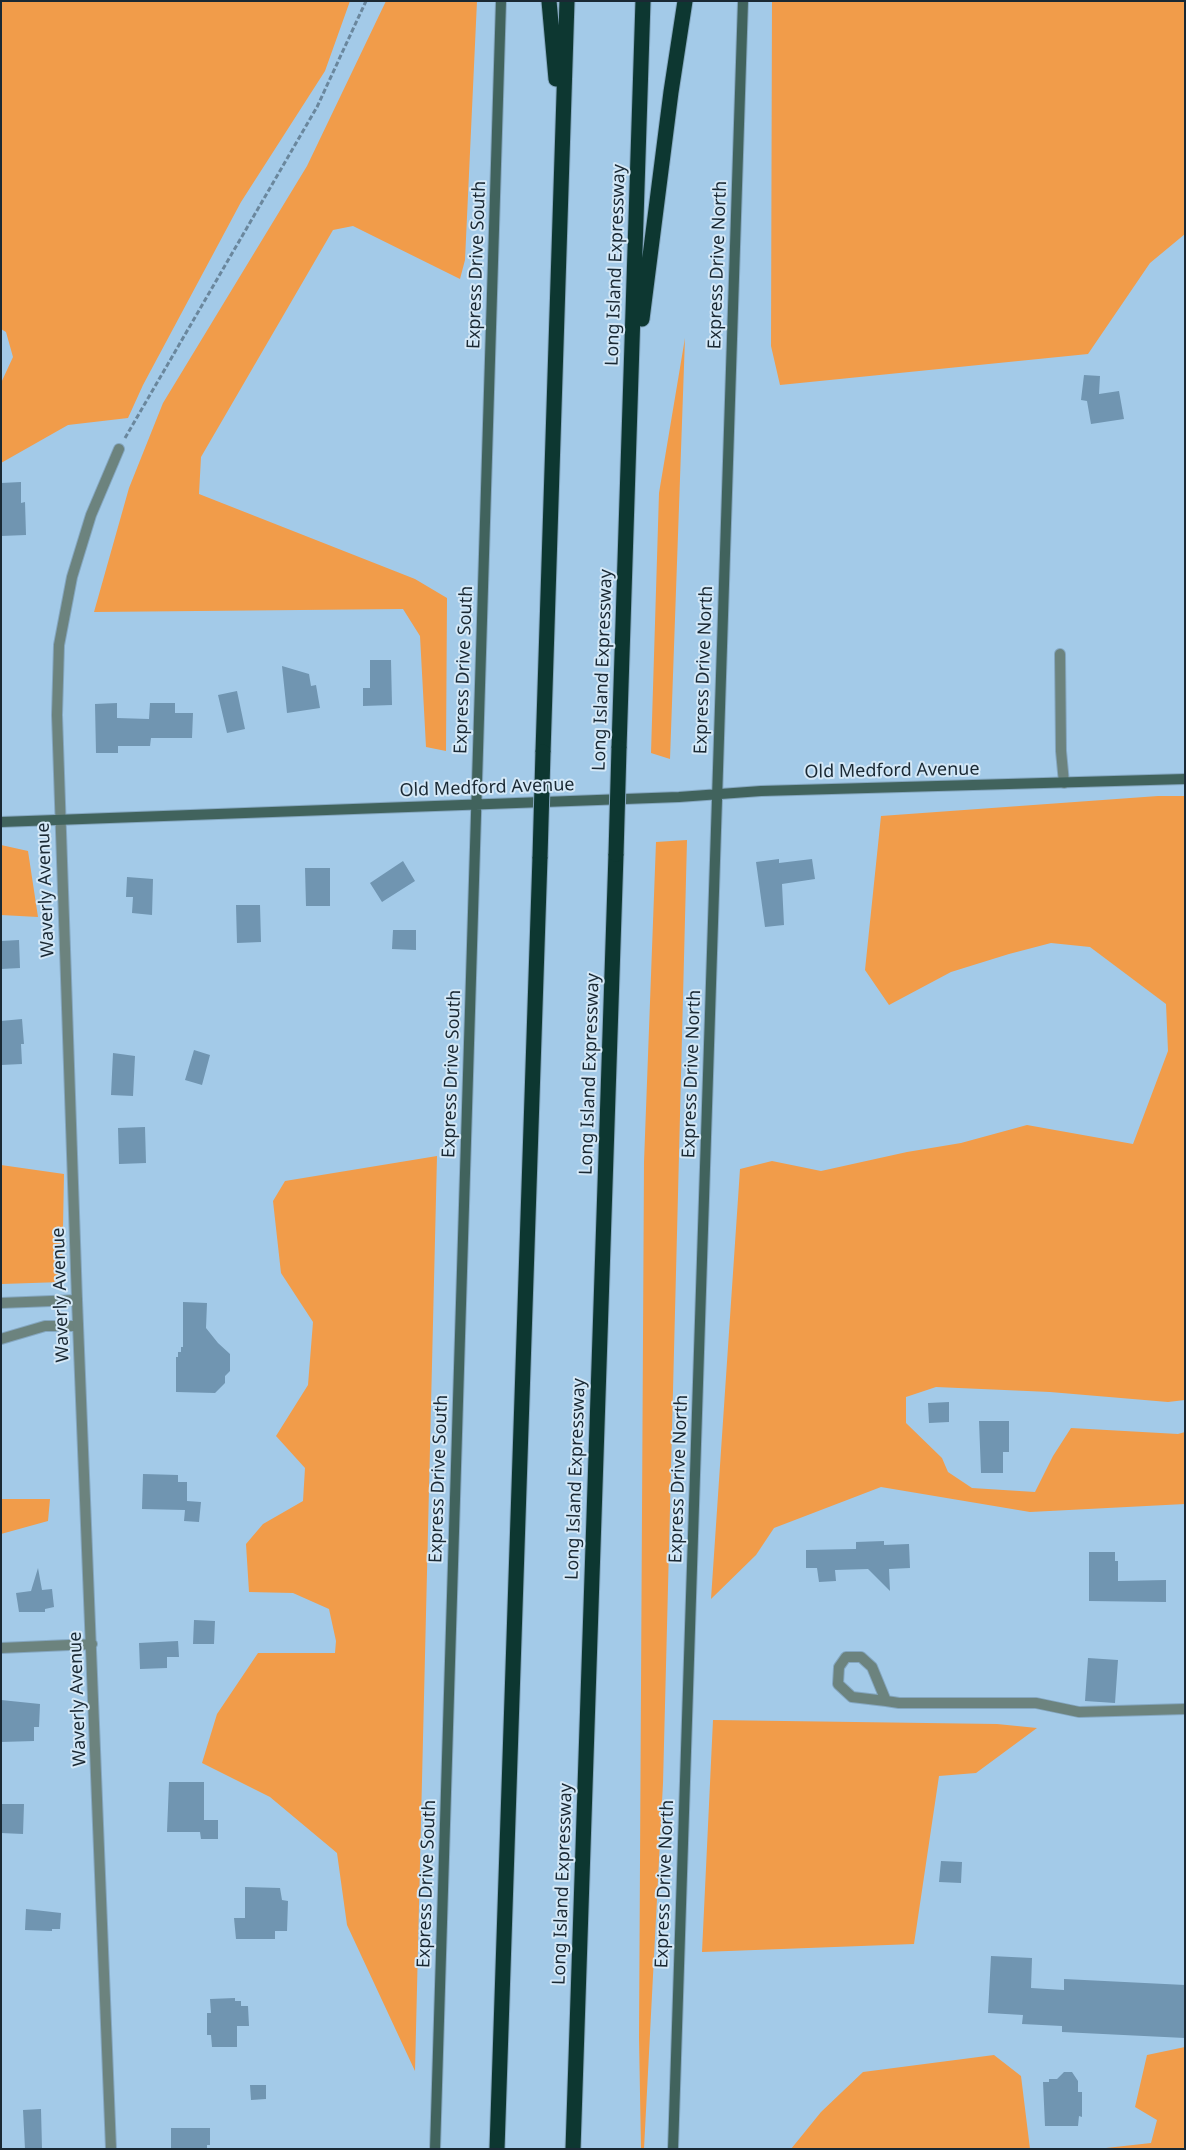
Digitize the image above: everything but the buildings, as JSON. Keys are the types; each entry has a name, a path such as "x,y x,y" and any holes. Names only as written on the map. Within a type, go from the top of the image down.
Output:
{"highway":[{"path":"550,1 562,153"},
{"path":"497,2149 567,1"},
{"name":"Long Island Expressway","path":"573,2149 643,1"},
{"path":"630,403 671,92 685,1"}],"main road":[{"name":"Express Drive South","path":"435,2149 501,1"},
{"name":"Express Drive North","path":"673,2149 743,1"},
{"name":"Old Medford Avenue","path":"1,822 761,791 1185,779"}],"street":[{"name":"Waverly Avenue","path":"111,2149 77,1300 57,715 59,645 72,577 91,515 119,449"},
{"path":"1060,654 1061,751 1064,783"},
{"path":"1,1303 77,1300"},
{"path":"1,1339 45,1326 78,1326"},
{"path":"1,1648 92,1644"},
{"path":"886,1701 872,1667 861,1657 846,1657 839,1667 838,1684 852,1698 886,1701 1036,1703 1079,1712 1185,1709"}],"path":[{"path":"119,449 317,107 366,1"}],"shaded area":[{"path":"1,1 350,1 325,71 241,202 143,385 128,418 68,425 1,463 1,383 13,357 6,332 1,329"},
{"path":"386,1 477,1 465,260 460,279 353,226 333,230 201,457 199,494 415,579 447,598 446,751 426,747 420,636 403,609 94,612 129,488 163,403 307,166"},
{"path":"772,1 1185,1 1185,234 1150,263 1088,354 780,385 771,346"},
{"path":"685,338 670,759 651,753 659,493"},
{"path":"1158,796 1185,796 1185,1400 1168,1402 1050,1392 936,1387 906,1397 906,1423 942,1458 948,1472 972,1488 1035,1492 1053,1456 1071,1428 1178,1434 1185,1432 1185,1504 1030,1512 881,1487 774,1528 756,1555 711,1599 740,1169 772,1161 821,1171 907,1152 961,1143 1027,1125 1133,1144 1168,1051 1166,1004 1090,947 1051,943 1009,954 951,972 889,1005 865,970 881,816"},
{"path":"687,840 663,1783 644,2149 641,2149 639,2038 644,1162 656,842"},
{"path":"1,845 28,851 38,917 1,915"},
{"path":"437,1156 415,2071 347,1925 337,1853 270,1797 202,1763 217,1714 258,1653 335,1653 336,1641 329,1609 293,1593 249,1592 246,1544 263,1524 303,1501 305,1468 276,1436 308,1385 313,1322 281,1273 273,1201 285,1181"},
{"path":"1,1165 64,1174 62,1282 2,1284"},
{"path":"1,1499 50,1499 48,1521 1,1534"},
{"path":"713,1720 997,1724 1037,1728 976,1773 939,1776 914,1944 702,1952"},
{"path":"1185,2047 1185,2149 1097,2149 1151,2143 1157,2120 1135,2107 1147,2055"},
{"path":"994,2055 1021,2076 1030,2149 791,2149 821,2112 863,2072"}]}
